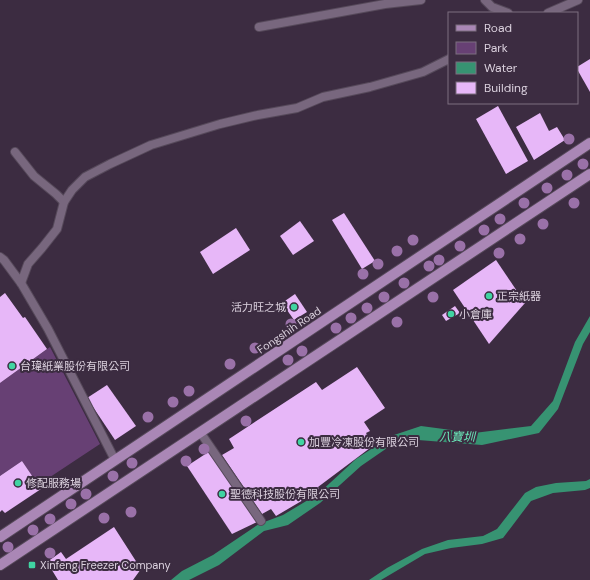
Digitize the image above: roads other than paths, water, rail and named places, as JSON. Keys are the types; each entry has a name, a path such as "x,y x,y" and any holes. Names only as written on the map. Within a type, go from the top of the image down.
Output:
{"main road":[{"name":"Fongshih Road","path":"0,536 590,143"},
{"path":"0,565 590,174"}],"lane":[{"path":"258,27 385,4 421,0"},
{"path":"485,0 492,7 505,12"},
{"path":"550,12 578,0"},
{"path":"21,283 28,264 57,229 64,202 72,190 86,177 110,164 151,145 228,122 297,108 323,97 370,87 423,72 448,60"},
{"path":"15,152 34,176 64,202"},
{"path":"0,258 4,260 21,283 48,329 116,460"},
{"path":"200,432 261,520"}],"water":[{"name":"八寶圳","path":"590,316 590,332 583,344 558,409 539,433 482,445 418,440 390,446 361,466 320,503 288,525 264,531 219,565 189,580 171,580 182,571 213,555 259,524 283,515 318,494 356,459 391,436 421,426 474,433 531,426 553,401 575,342"},
{"path":"590,479 590,488 585,490 553,493 531,501 503,538 482,544 451,548 425,554 381,580 369,580 387,568 422,549 448,540 483,536 497,529 525,493 536,487 556,483 586,481"}],"place":[{"name":"正宗紙器","path":"489,296"},
{"name":"活力旺之城","path":"294,307"},
{"name":"小倉庫","path":"451,314"},
{"name":"台瑋紙業股份有限公司","path":"12,366"},
{"name":"加豐冷凍股份有限公司","path":"301,442"},
{"name":"修配服務場","path":"18,483"},
{"name":"聖德科技股份有限公司","path":"222,494"},
{"name":"Xinfeng Freezer Company","path":"32,565"}]}
